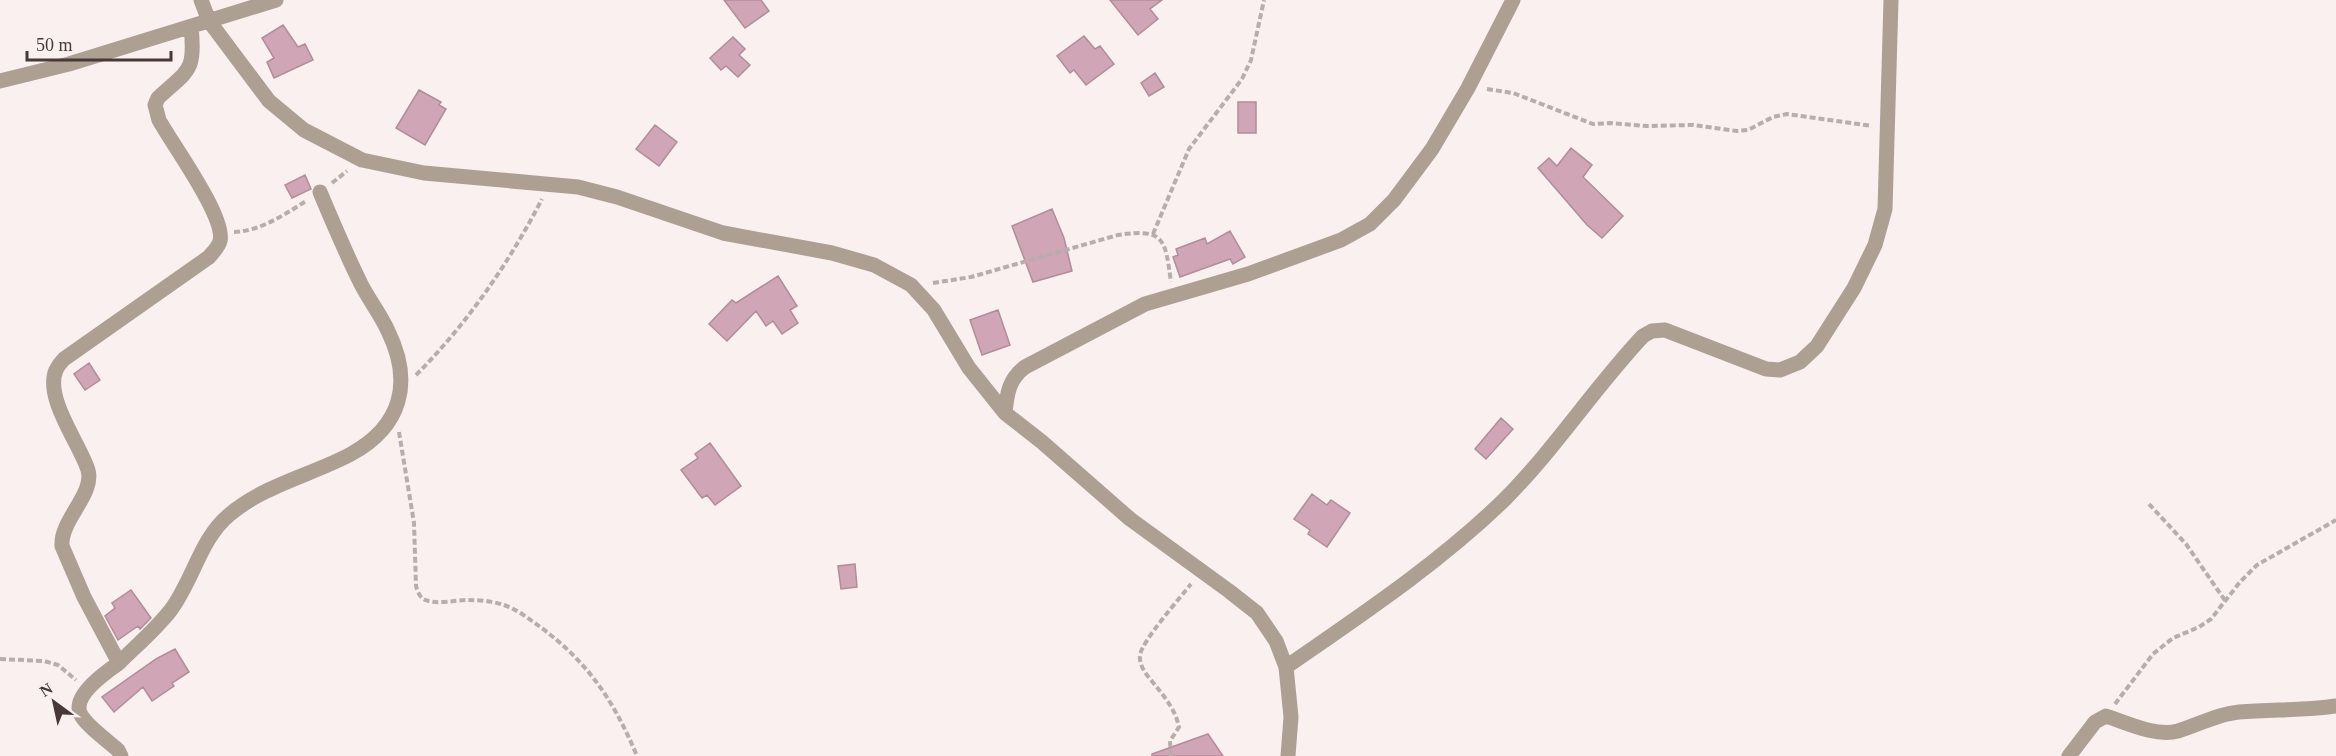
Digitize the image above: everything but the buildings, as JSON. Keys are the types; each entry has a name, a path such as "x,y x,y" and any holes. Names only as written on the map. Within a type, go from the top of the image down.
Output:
{"street":[{"path":"201,0 209,21 269,101 304,130 362,160 424,173 578,187 617,197 723,234 832,253 874,265 911,285 934,310 969,368 1005,413 1042,442 1130,519 1257,613 1276,641 1286,667 1291,717 1288,756"},
{"path":"0,81 69,64 276,0"},
{"path":"1005,413 1009,385 1016,374 1025,367 1144,304 1248,274 1341,240 1370,224 1394,200 1432,148 1468,87 1513,0"},
{"path":"1286,667 1402,586 1503,500 1540,461 1643,336 1652,331 1665,330 1766,369 1780,369 1800,362 1817,346 1854,288 1875,245 1885,209 1891,0"},
{"path":"119,663 84,597 62,546 61,537 64,528 89,484 89,471 74,441 54,383 56,371 64,359 208,257 219,242 220,233 214,212 159,120 155,105 158,98 177,83 189,65 194,53 191,27"},
{"path":"121,756 81,714 79,705 81,698 170,611 187,583 202,550 228,516 274,488 366,445 380,433 396,412 402,390 396,348 349,260 320,192"},
{"path":"2069,756 2095,722 2106,716 2152,730 2176,732 2200,722 2236,712 2312,710 2336,706"}],"path":[{"path":"1153,234 1189,149 1242,79 1251,60 1264,0"},
{"path":"1468,87 1514,93 1593,124 1693,125 1737,131 1748,130 1773,117 1787,114 1861,125 1888,126"},
{"path":"220,233 242,232 268,223 320,192 362,160"},
{"path":"402,390 441,349 502,269 549,185"},
{"path":"911,285 971,277 1118,235 1140,232 1153,234 1162,242 1167,255 1173,294"},
{"path":"396,412 410,490 418,593 429,601 469,600 506,605 552,635 584,665 605,691 623,723 637,756"},
{"path":"2149,504 2186,544 2226,602"},
{"path":"2106,716 2153,654 2173,638 2211,619 2240,582 2257,565 2336,520"},
{"path":"1171,756 1170,741 1179,727 1176,716 1145,674 1140,654 1146,642 1201,570"},
{"path":"0,660 44,661 58,666 89,689"}]}
